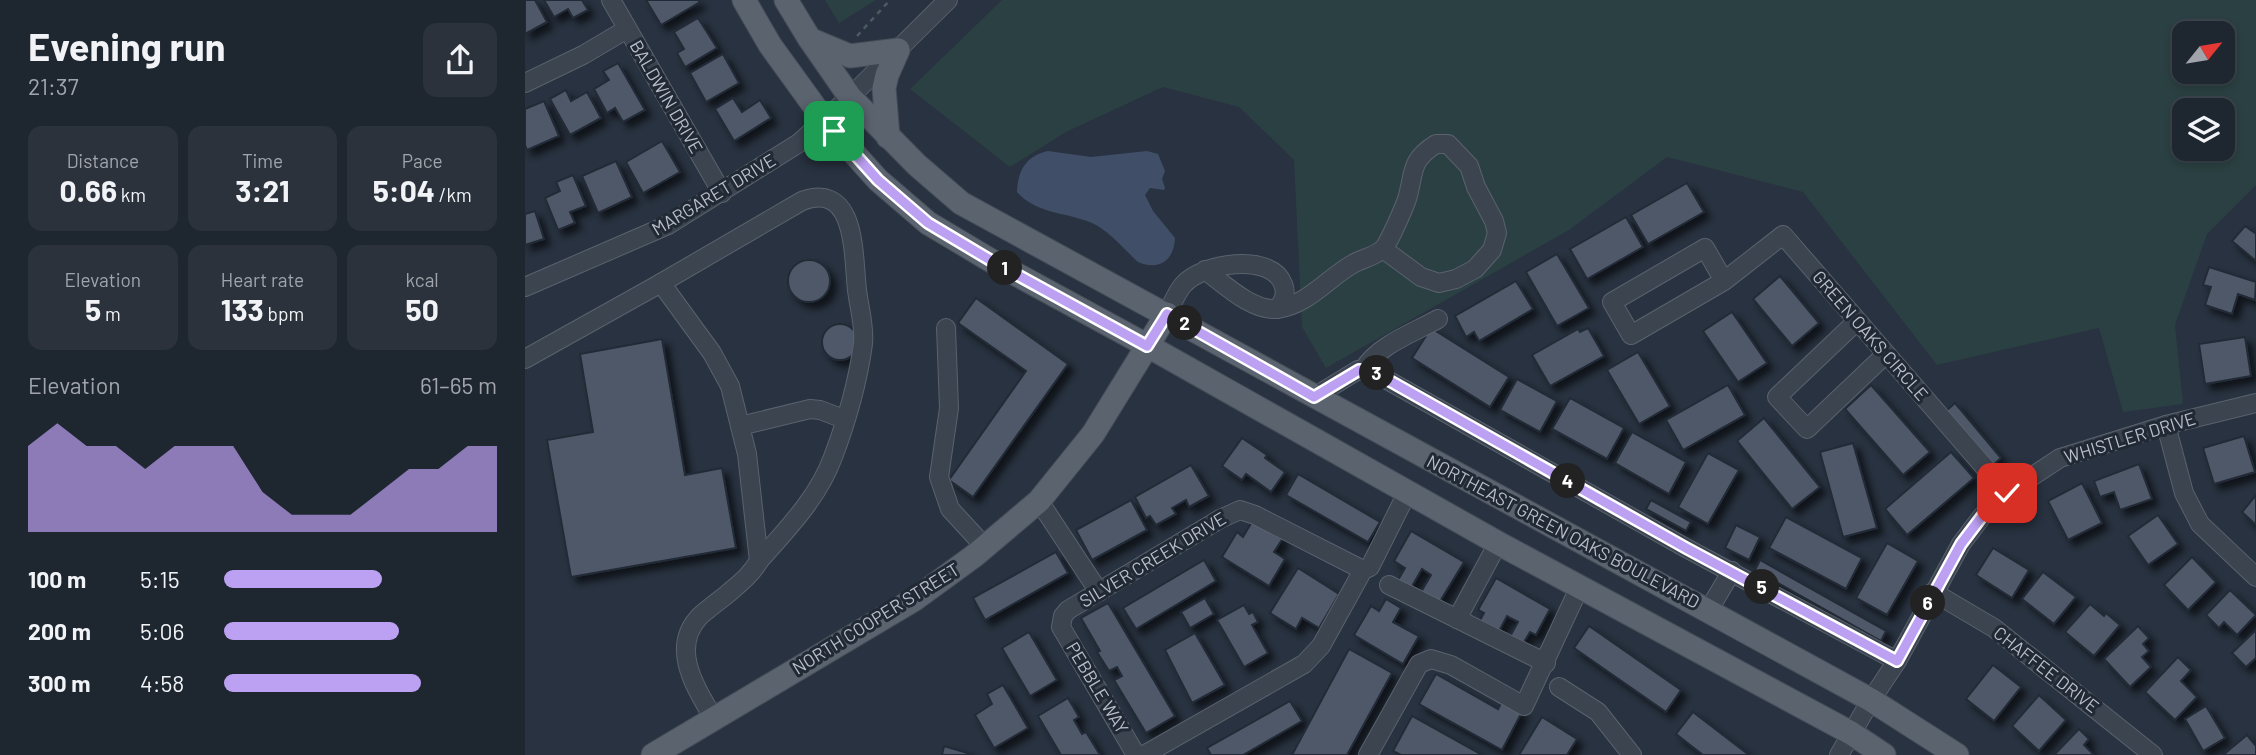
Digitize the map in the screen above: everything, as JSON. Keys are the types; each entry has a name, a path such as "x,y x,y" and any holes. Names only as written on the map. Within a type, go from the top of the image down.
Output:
{"main road":[{"path":"744,0 770,45 825,121 878,180 928,223 1497,543 1851,733 1884,755"},
{"name":"NORTHEAST GREEN OAKS BOULEVARD","path":"786,0 850,97 888,137 961,203 1871,700 1957,755"},
{"path":"809,38 850,57 898,50"},
{"path":"888,137 884,88 898,50"},
{"name":"NORTH COOPER STREET","path":"653,755 915,598 985,547 1039,501 1093,434 1167,314"},
{"path":"1408,493 1426,458"}],"street":[{"name":"BALDWIN DRIVE","path":"611,0 722,193"},
{"name":"MARGARET DRIVE","path":"525,287 668,225 799,144 948,0"},
{"path":"525,83 583,55 627,29"},
{"path":"1205,270 1266,310 1291,307 1350,265 1383,249 1407,199 1410,176 1416,161 1436,144 1448,144 1469,166 1476,187 1494,221 1497,233 1492,250 1475,269 1457,279 1439,283 1421,277 1383,249"},
{"path":"525,359 802,201 815,196 831,200 838,205 849,225 863,341 857,380 833,458 806,507 758,561 751,574 699,617 688,634 685,657 694,684 714,719"},
{"name":"GREEN OAKS CIRCLE","path":"1724,281 1783,235 2007,493"},
{"path":"1705,248 1724,281 1631,335 1612,302 1705,248"},
{"path":"1167,314 1182,285 1205,270 1251,263 1268,267 1281,278 1285,290 1284,302 1277,309"},
{"path":"661,283 686,315 730,386 754,506 758,561"},
{"path":"1363,370 1381,351 1438,319"},
{"path":"1857,321 1777,397 1807,429 1886,354"},
{"path":"946,328 949,408 939,477 950,509 985,547"},
{"path":"1314,397 1359,370 1374,372 1686,548 1897,661"},
{"name":"WHISTLER DRIVE","path":"1839,755 1897,661 1961,544 1983,515 2007,493 2060,458 2165,425 2256,403"},
{"path":"740,426 810,409 844,419"},
{"path":"2165,425 2184,493 2200,524 2256,578"},
{"path":"1144,755 1304,664 1321,646 1363,570 1370,567 1408,493"},
{"path":"1039,501 1099,592"},
{"name":"SILVER CREEK DRIVE","path":"1062,620 1068,610 1220,519 1240,510 1363,570"},
{"path":"1457,619 1497,543"},
{"path":"1708,611 1732,571"},
{"path":"1388,585 1546,663"},
{"path":"1373,753 1419,664 1431,659 1440,660 1524,706 1580,586"},
{"name":"CHAFFEE DRIVE","path":"1933,592 1994,628 2153,755"},
{"name":"PEBBLE WAY","path":"1062,620 1061,627 1136,755"},
{"path":"1559,687 1598,712 1632,755"}],"path":[{"path":"854,38 890,0"}],"green space":[{"path":"825,0 876,0 839,23"},
{"path":"1002,0 2256,0 2256,185 2207,234 2175,325 2183,404 2123,412 2099,328 1937,365 1803,192 1667,157 1569,230 1326,368 1302,327 1294,160 1239,107 1163,87 1066,132 1010,167 910,89"}],"water":[{"path":"1048,151 1091,157 1147,151 1158,154 1165,171 1162,179 1165,188 1150,188 1145,195 1153,211 1175,238 1169,258 1153,265 1138,262 1098,226 1042,209 1017,192 1019,177 1025,165 1034,156"}],"building":[{"path":"525,0 535,0 547,22 525,34"},
{"path":"544,0 582,0 588,10 573,18 568,9 554,17"},
{"path":"646,0 698,0 700,2 661,25"},
{"path":"698,18 717,48 685,67 677,53 684,49 674,32"},
{"path":"723,54 739,83 706,102 690,73"},
{"path":"618,63 645,110 623,122 615,108 607,113 594,89 609,80 603,71"},
{"path":"566,90 571,101 587,92 601,118 570,135 550,99"},
{"path":"733,98 742,112 760,100 771,118 734,141 715,109"},
{"path":"544,101 559,136 527,150 525,109"},
{"path":"662,141 680,172 643,193 626,162"},
{"path":"616,161 632,197 598,213 582,176"},
{"path":"573,175 586,206 570,212 575,223 558,230 545,198 560,191 556,182"},
{"path":"1687,183 1704,212 1648,244 1631,215"},
{"path":"535,211 544,239 525,245 525,214"},
{"path":"1626,217 1643,247 1587,279 1570,249"},
{"path":"2245,226 2255,233 2256,231 2256,261 2232,241"},
{"path":"1557,254 1589,308 1557,326 1526,272"},
{"path":"809,260 824,266 830,281 824,296 809,302 794,296 788,281 794,266"},
{"path":"2209,267 2256,282 2255,300 2238,294 2232,314 2205,305 2211,287 2203,285"},
{"path":"1780,276 1819,323 1792,346 1753,299"},
{"path":"1516,281 1533,309 1479,341 1474,332 1466,337 1455,316"},
{"path":"976,298 1068,364 973,497 949,480 1026,371 958,323"},
{"path":"1732,312 1767,363 1738,382 1703,331"},
{"path":"840,324 853,329 858,342 853,355 840,360 827,355 822,342 827,329"},
{"path":"1431,328 1509,377 1490,407 1412,358"},
{"path":"1588,328 1604,356 1550,386 1532,355 1578,329 1580,332"},
{"path":"2245,337 2251,376 2205,384 2199,344"},
{"path":"662,339 685,475 722,468 736,548 571,577 547,440 593,432 580,354"},
{"path":"1638,352 1670,406 1639,424 1607,370"},
{"path":"1517,379 1557,401 1540,432 1500,410"},
{"path":"1728,385 1745,415 1683,450 1666,420"},
{"path":"1871,385 1930,452 1903,475 1845,409"},
{"path":"1570,398 1624,428 1607,459 1552,429"},
{"path":"1955,403 2001,458 1993,465 1946,411"},
{"path":"1764,418 1820,487 1792,509 1737,441"},
{"path":"1632,432 1686,462 1669,494 1615,463"},
{"path":"2244,436 2255,472 2214,484 2203,448"},
{"path":"1242,438 1267,455 1265,458 1285,472 1271,492 1246,474 1242,480 1222,466"},
{"path":"1853,443 1877,528 1843,537 1820,452"},
{"path":"1951,452 1974,478 1907,535 1885,509"},
{"path":"1708,453 1739,470 1708,524 1678,507"},
{"path":"2139,464 2152,499 2120,510 2114,492 2100,497 2094,481"},
{"path":"1191,465 1209,496 1189,507 1186,500 1172,508 1176,514 1156,525 1150,516 1146,518 1135,497"},
{"path":"1298,474 1380,522 1368,542 1286,495"},
{"path":"2082,483 2102,523 2068,540 2048,501"},
{"path":"2256,495 2256,525 2242,512"},
{"path":"1131,500 1147,530 1092,560 1076,530"},
{"path":"1651,500 1691,522 1686,531 1646,509"},
{"path":"2158,515 2178,544 2148,565 2128,536"},
{"path":"1786,517 1862,558 1846,589 1769,548"},
{"path":"1253,520 1283,538 1274,552 1285,559 1269,586 1222,557 1237,532 1243,537"},
{"path":"1736,525 1760,537 1749,560 1725,548"},
{"path":"1411,531 1464,562 1439,603 1421,592 1431,575 1422,569 1411,588 1398,580 1405,568 1394,561"},
{"path":"1887,543 1918,561 1887,615 1856,598"},
{"path":"1993,548 2029,570 2012,598 1976,575"},
{"path":"1056,552 1068,573 985,620 973,598"},
{"path":"2192,557 2216,582 2188,610 2164,585"},
{"path":"1204,560 1216,581 1136,629 1123,608"},
{"path":"1760,560 1886,631 1881,641 1755,570"},
{"path":"1298,568 1339,594 1319,628 1302,618 1296,629 1270,613"},
{"path":"2043,572 2076,597 2054,624 2022,599"},
{"path":"1496,578 1550,609 1536,635 1530,632 1521,647 1508,640 1518,622 1507,616 1497,635 1478,624 1484,613 1478,610"},
{"path":"2230,590 2256,615 2237,635 2224,622 2219,628 2206,615"},
{"path":"1205,598 1214,614 1190,628 1181,612"},
{"path":"1386,599 1401,608 1393,622 1419,636 1403,664 1354,635 1371,606 1379,611"},
{"path":"1108,603 1175,716 1146,733 1114,680 1122,676 1117,667 1109,671 1081,618"},
{"path":"2090,604 2120,625 2094,656 2065,632"},
{"path":"1244,605 1249,614 1253,612 1258,622 1252,625 1268,653 1244,667 1217,620"},
{"path":"1589,626 1681,690 1666,712 1574,648"},
{"path":"2138,626 2149,638 2143,644 2149,651 2142,657 2151,667 2130,687 2104,659"},
{"path":"2256,630 2256,658 2246,667 2232,653"},
{"path":"1029,632 1057,680 1030,696 1002,648"},
{"path":"1195,633 1225,685 1192,703 1165,650"},
{"path":"1349,649 1392,673 1347,755 1292,755"},
{"path":"2178,657 2191,670 2181,681 2197,697 2175,720 2145,692"},
{"path":"1993,665 2021,687 1994,721 1966,699"},
{"path":"1436,674 1498,709 1502,701 1522,712 1502,750 1419,704"},
{"path":"1003,685 1028,728 994,748 975,715 992,704 987,694"},
{"path":"2039,695 2066,720 2039,751 2012,726"},
{"path":"1068,698 1079,717 1074,720 1082,734 1086,732 1100,755 1061,755 1038,716"},
{"path":"1290,701 1302,721 1243,755 1211,755 1207,748"},
{"path":"2206,706 2225,738 2203,751 2185,719"},
{"path":"1693,712 1749,755 1703,755 1676,734"},
{"path":"1412,716 1482,755 1401,755 1393,751"},
{"path":"1542,717 1577,739 1567,755 1519,755"},
{"path":"2079,729 2089,739 2084,745 2094,755 2054,755"},
{"path":"2247,735 2256,746 2256,755 2223,755"},
{"path":"944,746 974,755 942,755"}],"route":[{"path":"834,131 878,180 928,223 1147,346 1167,314 1314,397 1359,370 1374,372 1686,548 1897,661 1961,544 1983,515 2007,493"}]}
